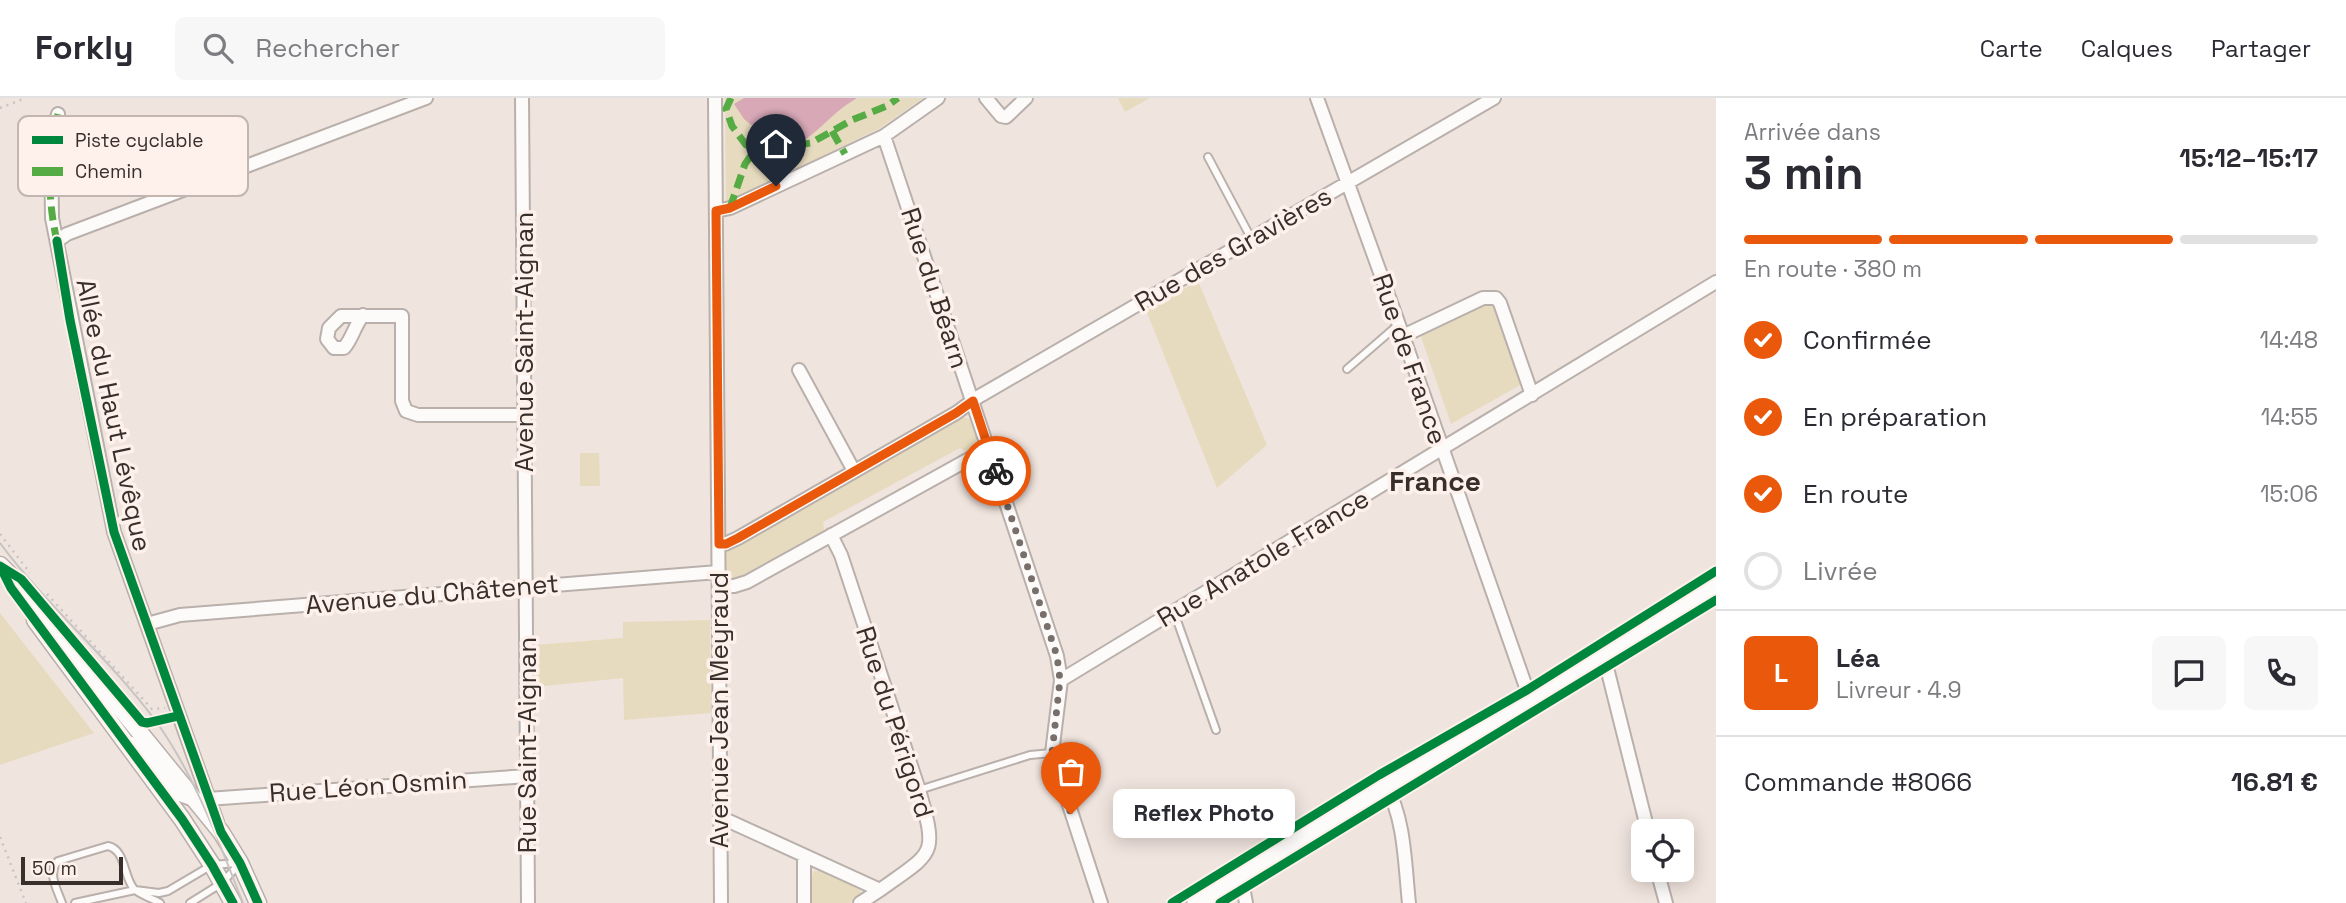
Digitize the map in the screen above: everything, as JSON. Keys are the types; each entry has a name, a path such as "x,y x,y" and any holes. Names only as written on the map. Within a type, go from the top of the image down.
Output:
{"main road":[{"path":"233,903 212,864 11,588 0,565 201,799 240,863 257,903"},
{"path":"1197,903 1716,586"}],"street":[{"path":"248,166 426,98"},
{"name":"Avenue Saint-Aignan","path":"522,98 526,587"},
{"name":"Avenue Jean Meyraud","path":"715,98 721,903"},
{"path":"716,211 730,208 884,136 938,98"},
{"path":"986,98 1001,116 1006,117 1026,98"},
{"name":"Rue de France","path":"1317,98 1442,449 1493,611 1532,698"},
{"name":"Rue des Gravières","path":"719,544 726,544 738,538 956,413 1494,98"},
{"name":"Rue du Béarn","path":"884,136 1057,656 1060,680 1052,753"},
{"name":"Allée du Haut Lévêque","path":"51,196 52,218 70,320 114,532 176,710 201,799"},
{"path":"57,241 68,234 168,196"},
{"name":"Rue Anatole France","path":"1060,680 1716,282"},
{"path":"1401,330 1483,299 1496,298 1532,395"},
{"path":"363,315 402,316 402,401 406,411 418,415 524,415"},
{"path":"799,370 854,471"},
{"path":"719,586 734,586 747,582 989,448"},
{"name":"Rue du Périgord","path":"831,535 841,555 930,830 929,848 922,859 860,903"},
{"name":"Avenue du Châtenet","path":"147,624 180,615 718,572"},
{"name":"Rue Saint-Aignan","path":"526,587 528,903"},
{"path":"1601,656 1607,668 1645,819"},
{"path":"117,730 141,750 180,795 201,799"},
{"path":"1052,753 1101,903"},
{"name":"Rue Léon Osmin","path":"201,799 527,776"},
{"path":"1386,787 1393,797 1398,819 1409,903"},
{"path":"720,817 880,890"},
{"path":"804,856 804,903"},
{"path":"1241,876 1246,903"},
{"path":"1660,882 1666,903"}],"lane":[{"path":"1208,157 1251,238"},
{"path":"1347,369 1401,330"},
{"path":"1174,612 1216,730"},
{"path":"919,790 1030,755 1052,753"},
{"path":"62,903 53,876 54,866 58,861 108,846 119,852 135,890 160,903"},
{"path":"75,903 135,890 159,893 168,891 212,864 240,863"},
{"path":"190,903 222,883 240,863"}],"path":[{"path":"0,108 26,98"},
{"path":"0,534 29,572"},
{"path":"43,596 66,630"},
{"path":"43,596 152,709 176,710"},
{"path":"0,837 26,903"}],"shaded area":[{"path":"725,98 923,98 880,128 726,203"},
{"path":"744,98 857,98 806,139 775,126 755,128 744,119 734,104"},
{"path":"1118,98 1150,98 1125,112"},
{"path":"1198,281 1267,445 1217,488 1146,310"},
{"path":"1493,302 1522,384 1451,424 1420,334"},
{"path":"964,417 970,419 976,433 976,441 968,453 960,448 823,522 825,534 741,580 726,573 724,557 728,548 949,422"},
{"path":"580,453 599,453 600,486 580,486"},
{"path":"0,613 94,733 0,765"},
{"path":"710,620 711,713 624,720 623,678 535,687 535,645 623,638 623,622"},
{"path":"814,871 820,871 860,889 861,894 849,903 810,903"}],"tram line":[{"path":"0,543 155,720 194,785 243,903"}],"marked path":[{"path":"731,98 726,109 732,126 746,145 762,150 811,143 898,98"},
{"path":"832,131 845,154"},
{"path":"730,208 745,164 756,148"},
{"path":"51,196 57,241"}],"cycle path":[{"path":"57,241 70,320 114,532 221,832 240,863 258,903"},
{"path":"0,566 11,588 182,819 233,903"},
{"path":"0,566 21,579 142,722 178,716"},
{"path":"1172,903 1379,775 1527,690 1716,571"},
{"path":"1220,903 1716,600"}],"way so far":[{"path":"996,471 1057,656 1060,680 1051,743 1056,769 1071,814"}],"place":[{"name":"Reflex Photo","path":"1071,814"}],"district":[{"name":"France","path":"1435,481"}],"route":[{"path":"776,186 730,208 716,211 719,544 726,544 738,538 973,401 996,471"}]}
